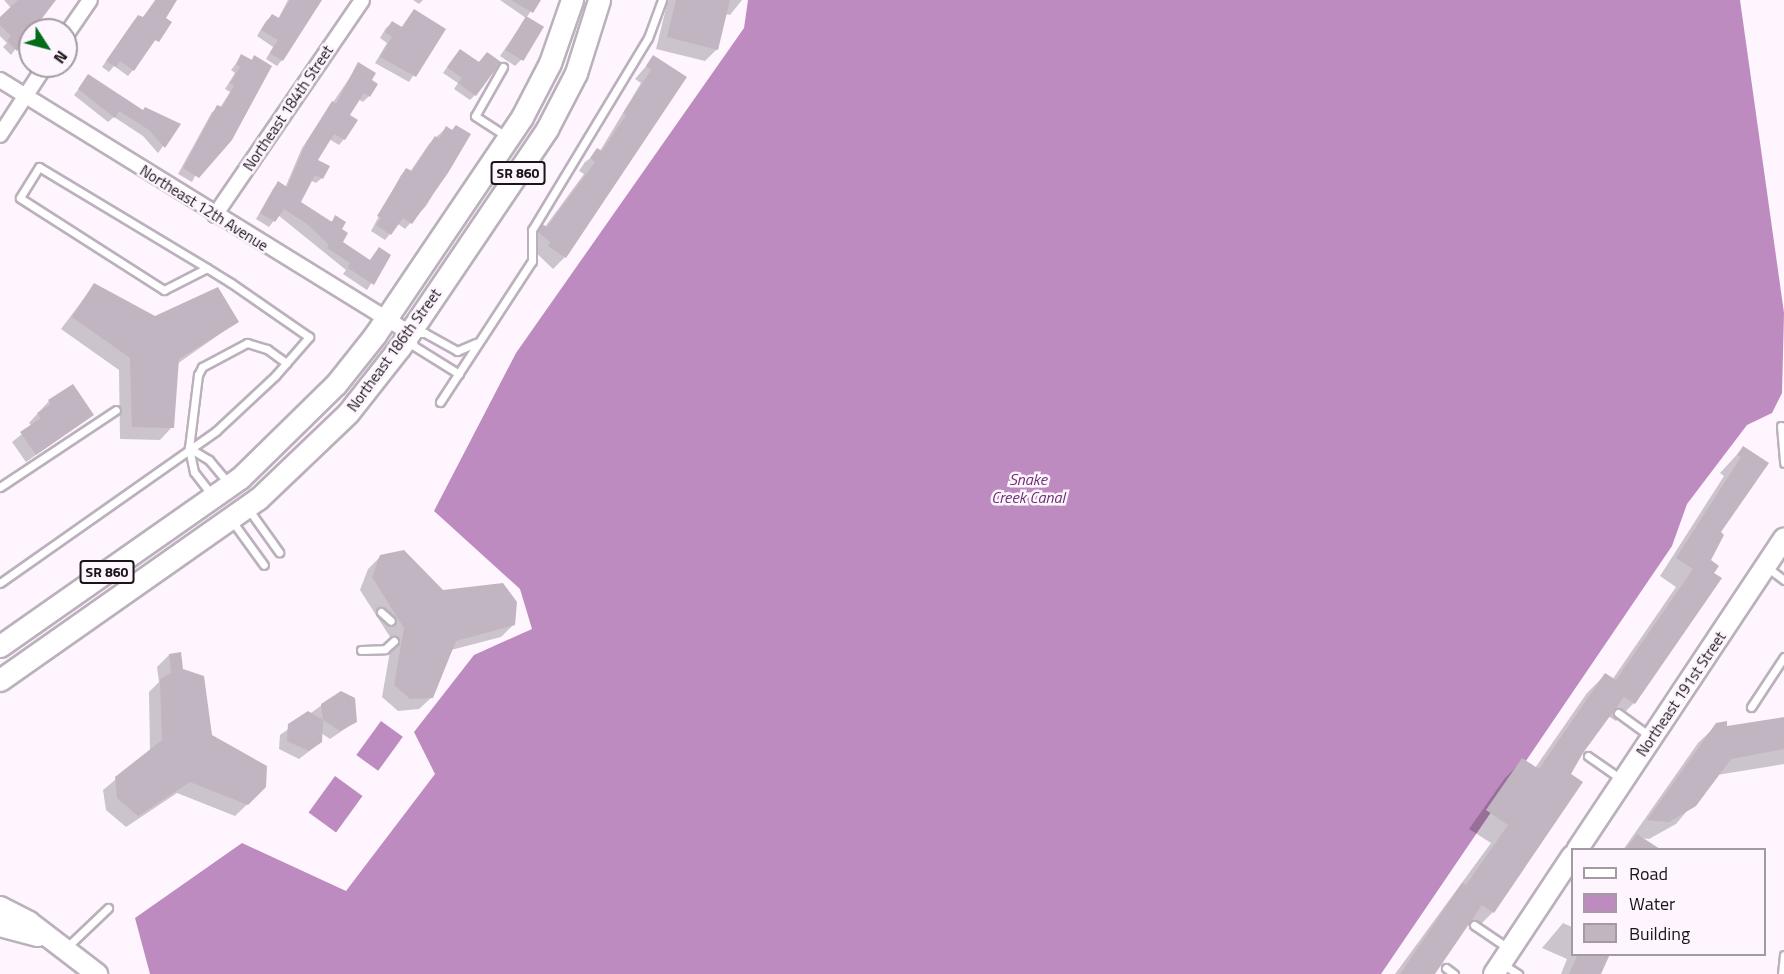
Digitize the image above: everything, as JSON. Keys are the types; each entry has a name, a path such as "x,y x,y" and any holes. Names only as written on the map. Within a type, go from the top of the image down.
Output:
{"main road":[{"name":"Northeast 186th Street","path":"0,646 221,491 307,417 386,319 508,137 542,82 572,0"},
{"name":"Northeast 186th Street","path":"0,680 238,513 332,430 410,333 547,129 576,73 599,0"},
{"path":"221,491 238,513"}],"street":[{"path":"78,18 90,0"},
{"name":"Northeast 184th Street","path":"215,215 362,0"},
{"path":"0,135 37,78"},
{"name":"Northeast 12th Avenue","path":"0,80 215,215 410,333"},
{"name":"Northeast 191st Street","path":"1578,848 1784,539"},
{"path":"1502,962 1571,858"},
{"path":"0,906 97,974"},
{"path":"0,926 58,945"}],"lane":[{"path":"440,402 532,261 532,230 648,38 662,0"},
{"path":"503,67 475,116 508,137"},
{"path":"0,583 189,445 216,431 286,363 309,337 207,268 39,166 20,198 164,290 207,268"},
{"path":"459,374 414,346 410,333 425,333 457,351 468,349 483,338"},
{"path":"221,491 194,472 189,445 195,390 202,367 253,343 286,363"},
{"path":"0,488 116,410"},
{"path":"1781,426 1784,464"},
{"path":"189,445 209,460 221,491"},
{"path":"238,513 279,552"},
{"path":"238,513 264,565"},
{"path":"1766,566 1784,580"},
{"path":"381,612 391,621"},
{"path":"361,650 385,649 394,641"},
{"path":"1750,707 1784,657"},
{"path":"1618,713 1652,737"},
{"path":"1588,756 1623,781"},
{"path":"58,945 108,908"},
{"path":"1474,925 1502,962 1518,974"},
{"path":"1782,974 1784,955"},
{"path":"1446,968 1454,974"}],"water":[{"name":"Snake Creek Canal","path":"748,0 1740,0 1784,313 1782,393 1772,413 1747,425 1687,504 1672,546 1381,974 150,974 135,918 242,843 346,891 435,774 414,732 474,655 532,629 520,589 434,511 516,353 744,28"},
{"path":"381,721 403,737 378,771 356,755"},
{"path":"335,776 363,796 336,832 309,812"}],"building":[{"path":"18,0 56,0 42,18 18,18 17,51 7,41 11,36 0,25 0,17"},
{"path":"156,0 177,0 166,18 172,22 159,42 155,40 134,71 120,61 116,67 106,61 138,15 143,17"},
{"path":"290,0 322,0 283,61 270,53 278,40 261,30 272,14 279,18"},
{"path":"511,0 541,0 533,13"},
{"path":"676,0 730,0 718,50 667,37"},
{"path":"414,9 446,29 416,77 380,57 392,37 385,32 392,21 402,27"},
{"path":"526,16 544,27 523,61 505,50"},
{"path":"460,49 479,62 487,52 501,62 476,96 458,83 462,78 447,67"},
{"path":"241,54 252,60 254,55 272,66 232,140 199,178 183,168 217,105 222,107 234,86 230,83 240,67 236,64"},
{"path":"653,55 687,77 566,258 548,246 550,242 538,232 542,224 547,227 595,162 590,158 597,148 602,151 626,115 623,113 651,70 646,66"},
{"path":"358,62 376,73 372,80 378,84 370,97 364,93 350,115 358,120 345,140 334,134 318,160 330,166 323,179 315,175 301,202 332,222 335,215 346,222 342,229 348,233 343,242 370,260 379,247 391,255 374,285 348,268 350,263 327,248 329,245 307,224 284,209 275,222 260,213 278,181 287,187 307,141 332,101 336,104"},
{"path":"88,74 143,110 145,107 181,124 165,148 149,130 119,111 115,118 78,89"},
{"path":"456,125 471,134 448,173 412,224 403,218 391,235 376,225 381,218 377,216 406,168 412,171 435,136 439,139 446,126 452,130"},
{"path":"94,283 155,316 218,287 239,322 179,359 174,428 132,427 130,358 72,317"},
{"path":"73,384 94,415 36,455 20,432 41,418 37,413 51,404 48,400"},
{"path":"1743,446 1769,463 1721,532 1724,535 1711,560 1719,566 1714,573 1722,578 1635,704 1624,697 1583,753 1571,774 1583,782 1494,913 1482,905 1435,974 1400,974 1462,883 1466,885 1508,825 1486,810 1522,758 1539,769 1605,673 1616,680 1693,569 1676,558 1741,457 1737,455"},
{"path":"404,550 443,590 503,583 517,602 515,625 456,641 433,698 410,699 394,685 404,628 372,577 380,555"},
{"path":"181,652 183,669 204,676 212,735 267,766 266,787 248,805 190,782 138,816 117,798 115,777 162,740 160,679 171,673 169,654"},
{"path":"341,691 355,698 357,722 340,731 323,720 321,704"},
{"path":"308,711 323,720 322,742 309,751 287,741 288,724"},
{"path":"1784,717 1784,749 1731,759 1696,806 1669,822 1647,820 1716,723 1727,721 1727,726"},
{"path":"1637,834 1658,848 1627,848"},
{"path":"1577,956 1609,956 1601,974 1569,974"}]}
